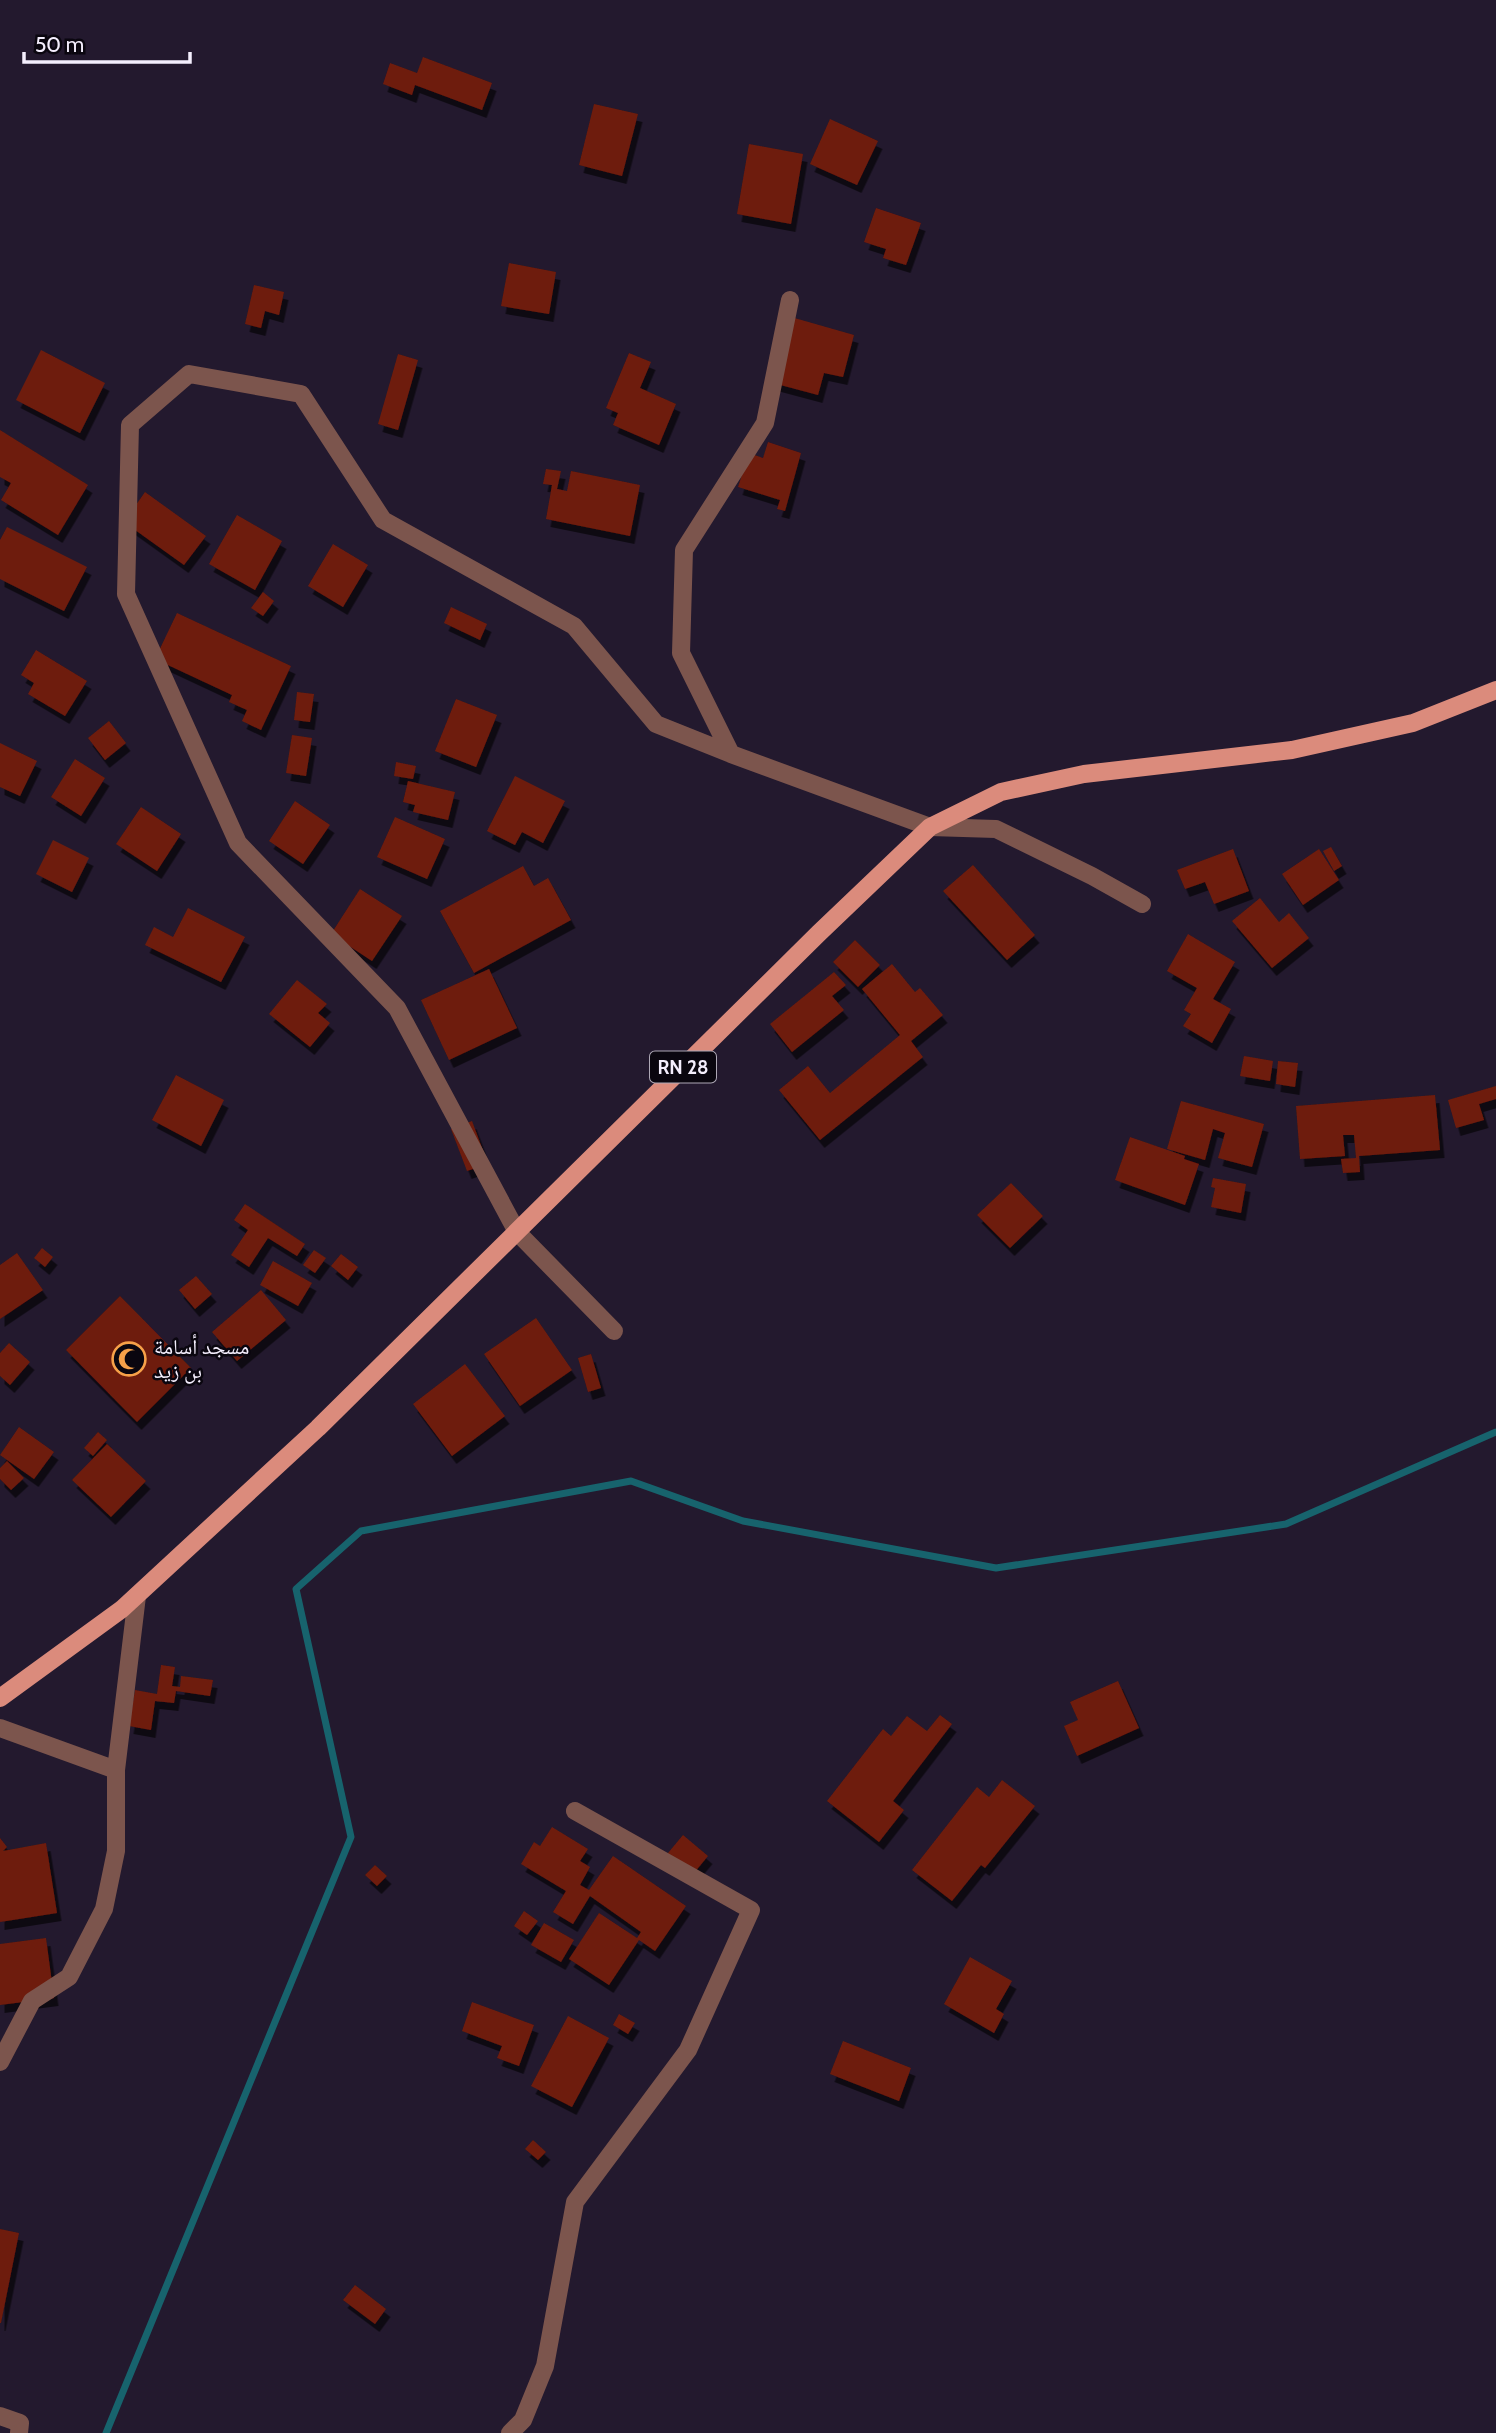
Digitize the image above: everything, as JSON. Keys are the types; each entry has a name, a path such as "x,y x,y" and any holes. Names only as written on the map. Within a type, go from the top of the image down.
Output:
{"main road":[{"name":"RN 28","path":"0,1698 122,1609 318,1428 819,933 930,827 1001,792 1084,774 1292,750 1412,723 1496,690"}],"street":[{"path":"730,754 681,653 684,550 765,423 790,300"},
{"path":"614,1331 517,1232 397,1008 238,843 126,594 130,425 189,374 301,394 383,520 574,626 656,724 930,827 996,829 1142,904"},
{"path":"0,2062 32,2001 69,1978 104,1909 116,1851 116,1770 137,1596"},
{"path":"0,1728 116,1770"},
{"path":"510,2433 523,2420 545,2366 575,2202 688,2050 751,1910 575,1811"},
{"path":"0,2416 20,2423 19,2433"}],"building":[{"path":"423,57 492,83 482,110 415,85 412,95 383,84 390,63 417,73"},
{"path":"594,104 638,114 622,176 579,165"},
{"path":"830,119 878,141 857,185 810,164"},
{"path":"749,144 803,154 791,224 737,214"},
{"path":"876,208 921,223 906,265 883,258 886,249 864,242"},
{"path":"509,263 556,272 549,314 501,306"},
{"path":"254,285 284,292 279,315 265,311 261,328 245,324"},
{"path":"791,317 854,335 843,377 824,373 818,395 773,383"},
{"path":"41,350 105,383 80,433 16,400"},
{"path":"629,353 651,362 640,388 676,404 659,445 613,425 618,413 606,408"},
{"path":"398,354 418,360 398,430 378,424"},
{"path":"0,430 88,485 58,535 1,500 11,483 0,477"},
{"path":"768,442 801,453 785,511 777,509 780,500 738,487 749,453 763,458"},
{"path":"546,469 561,471 557,489 567,491 571,471 640,485 630,536 546,519 552,485 543,484"},
{"path":"145,492 206,536 184,565 124,522"},
{"path":"237,515 282,541 255,590 209,564"},
{"path":"7,527 87,567 64,611 0,579 0,540"},
{"path":"333,544 368,565 343,607 308,586"},
{"path":"263,592 274,601 263,616 251,608"},
{"path":"451,607 487,624 480,640 444,623"},
{"path":"177,613 291,666 261,730 242,721 247,710 229,702 232,695 155,659"},
{"path":"36,650 87,681 65,716 28,694 34,683 21,675"},
{"path":"297,692 314,694 310,722 294,720"},
{"path":"456,699 497,715 476,767 435,751"},
{"path":"109,721 126,743 105,760 88,738"},
{"path":"292,735 312,738 306,776 286,773"},
{"path":"0,743 37,761 20,796 0,787"},
{"path":"75,759 105,778 81,816 51,797"},
{"path":"396,762 416,766 413,779 394,776"},
{"path":"515,776 565,801 543,843 522,832 515,845 487,831"},
{"path":"408,781 455,792 448,820 413,812 415,805 403,802"},
{"path":"295,801 330,825 303,864 269,841"},
{"path":"141,807 181,834 157,871 116,844"},
{"path":"395,817 445,839 427,879 377,857"},
{"path":"53,840 89,858 72,892 36,874"},
{"path":"1331,847 1342,866 1334,871 1323,851"},
{"path":"1233,849 1249,891 1214,904 1205,882 1185,889 1177,870"},
{"path":"1319,849 1339,880 1303,905 1282,874"},
{"path":"973,865 1035,935 1007,960 943,891"},
{"path":"523,866 534,886 548,878 571,920 474,973 440,911"},
{"path":"360,889 402,916 372,961 331,934"},
{"path":"1260,898 1279,922 1289,913 1309,938 1272,968 1232,921"},
{"path":"188,908 245,937 221,982 145,945 154,927 173,937"},
{"path":"1188,934 1235,962 1213,999 1231,1009 1212,1043 1183,1026 1191,1014 1184,1010 1197,988 1167,971"},
{"path":"855,940 880,965 858,987 833,962"},
{"path":"892,964 915,992 920,988 943,1015 911,1041 923,1057 820,1140 779,1090 808,1066 830,1093 900,1035 862,989"},
{"path":"489,969 517,1028 449,1060 421,1000"},
{"path":"834,972 846,985 832,996 844,1010 792,1052 770,1024"},
{"path":"297,980 327,1004 318,1013 330,1023 310,1047 269,1014"},
{"path":"1244,1056 1273,1061 1270,1081 1240,1076"},
{"path":"1278,1061 1298,1063 1295,1087 1276,1084"},
{"path":"176,1075 224,1100 201,1146 152,1120"},
{"path":"1496,1086 1496,1099 1479,1104 1484,1120 1456,1128 1448,1100"},
{"path":"1435,1095 1440,1150 1359,1156 1360,1172 1343,1173 1341,1159 1356,1158 1354,1135 1343,1135 1345,1156 1300,1159 1296,1106"},
{"path":"1181,1101 1264,1124 1252,1167 1218,1158 1225,1133 1213,1129 1205,1160 1167,1149"},
{"path":"472,1121 488,1164 467,1171 451,1129"},
{"path":"1130,1137 1185,1156 1184,1159 1199,1164 1185,1205 1115,1180"},
{"path":"1213,1178 1246,1184 1241,1213 1211,1207 1215,1188 1211,1187"},
{"path":"1011,1183 1043,1216 1010,1248 977,1215"},
{"path":"245,1204 305,1244 297,1256 268,1238 249,1267 231,1255 248,1230 234,1220"},
{"path":"42,1248 53,1257 45,1267 34,1258"},
{"path":"314,1250 326,1258 315,1273 303,1265"},
{"path":"17,1253 43,1290 0,1319 0,1265"},
{"path":"341,1254 358,1267 348,1280 331,1266"},
{"path":"273,1261 312,1283 298,1306 260,1285"},
{"path":"196,1276 212,1294 195,1309 179,1290"},
{"path":"261,1290 286,1320 237,1361 212,1332"},
{"name":"مسجد أسامة بن زيد","path":"120,1296 191,1368 137,1422 66,1350"},
{"path":"536,1318 572,1370 520,1406 484,1354"},
{"path":"9,1343 30,1362 10,1385 0,1376 0,1353"},
{"path":"591,1354 601,1388 588,1392 578,1358"},
{"path":"465,1364 505,1416 452,1456 413,1404"},
{"path":"19,1427 54,1452 34,1479 0,1455"},
{"path":"98,1432 107,1440 93,1456 84,1448"},
{"path":"107,1444 146,1481 111,1517 72,1480"},
{"path":"7,1461 24,1478 11,1490 0,1479 0,1468"},
{"path":"161,1665 175,1667 172,1686 180,1687 181,1676 213,1680 210,1696 176,1691 174,1703 155,1701 151,1730 129,1726 135,1690 157,1694"},
{"path":"1118,1681 1139,1728 1077,1756 1064,1726 1078,1720 1070,1702"},
{"path":"940,1715 952,1724 893,1801 904,1810 879,1842 827,1801 883,1729 891,1736 907,1716 927,1731"},
{"path":"1002,1780 1035,1806 985,1868 981,1865 952,1901 912,1870 977,1787 989,1797"},
{"path":"552,1827 588,1849 580,1861 590,1867 580,1885 589,1890 613,1856 686,1906 655,1951 639,1940 609,1985 569,1959 599,1913 637,1938 641,1932 590,1896 573,1924 553,1912 566,1891 521,1864 534,1842 540,1846"},
{"path":"683,1835 708,1856 689,1879 663,1859"},
{"path":"0,1838 7,1847 3,1851 46,1843 57,1913 0,1922"},
{"path":"375,1865 387,1876 377,1886 365,1875"},
{"path":"524,1911 538,1921 527,1935 514,1926"},
{"path":"544,1923 574,1940 561,1962 531,1945"},
{"path":"46,1938 54,1998 0,2005 0,1944"},
{"path":"970,1957 1012,1981 996,2009 1004,2014 994,2033 944,2004"},
{"path":"472,2002 534,2025 519,2066 497,2058 502,2046 462,2031"},
{"path":"619,2014 635,2023 628,2034 613,2025"},
{"path":"568,2016 609,2038 572,2107 531,2086"},
{"path":"843,2041 911,2068 899,2101 830,2074"},
{"path":"533,2140 546,2152 538,2160 525,2149"},
{"path":"0,2229 19,2233 1,2323 0,2323"},
{"path":"355,2285 386,2309 375,2324 343,2300"}],"waterway":[{"path":"106,2433 351,1837 296,1589 361,1531 631,1481 743,1521 996,1568 1286,1524 1496,1432"}],"place":[{"name":"مسجد أسامة بن زيد","path":"129,1359"}]}
